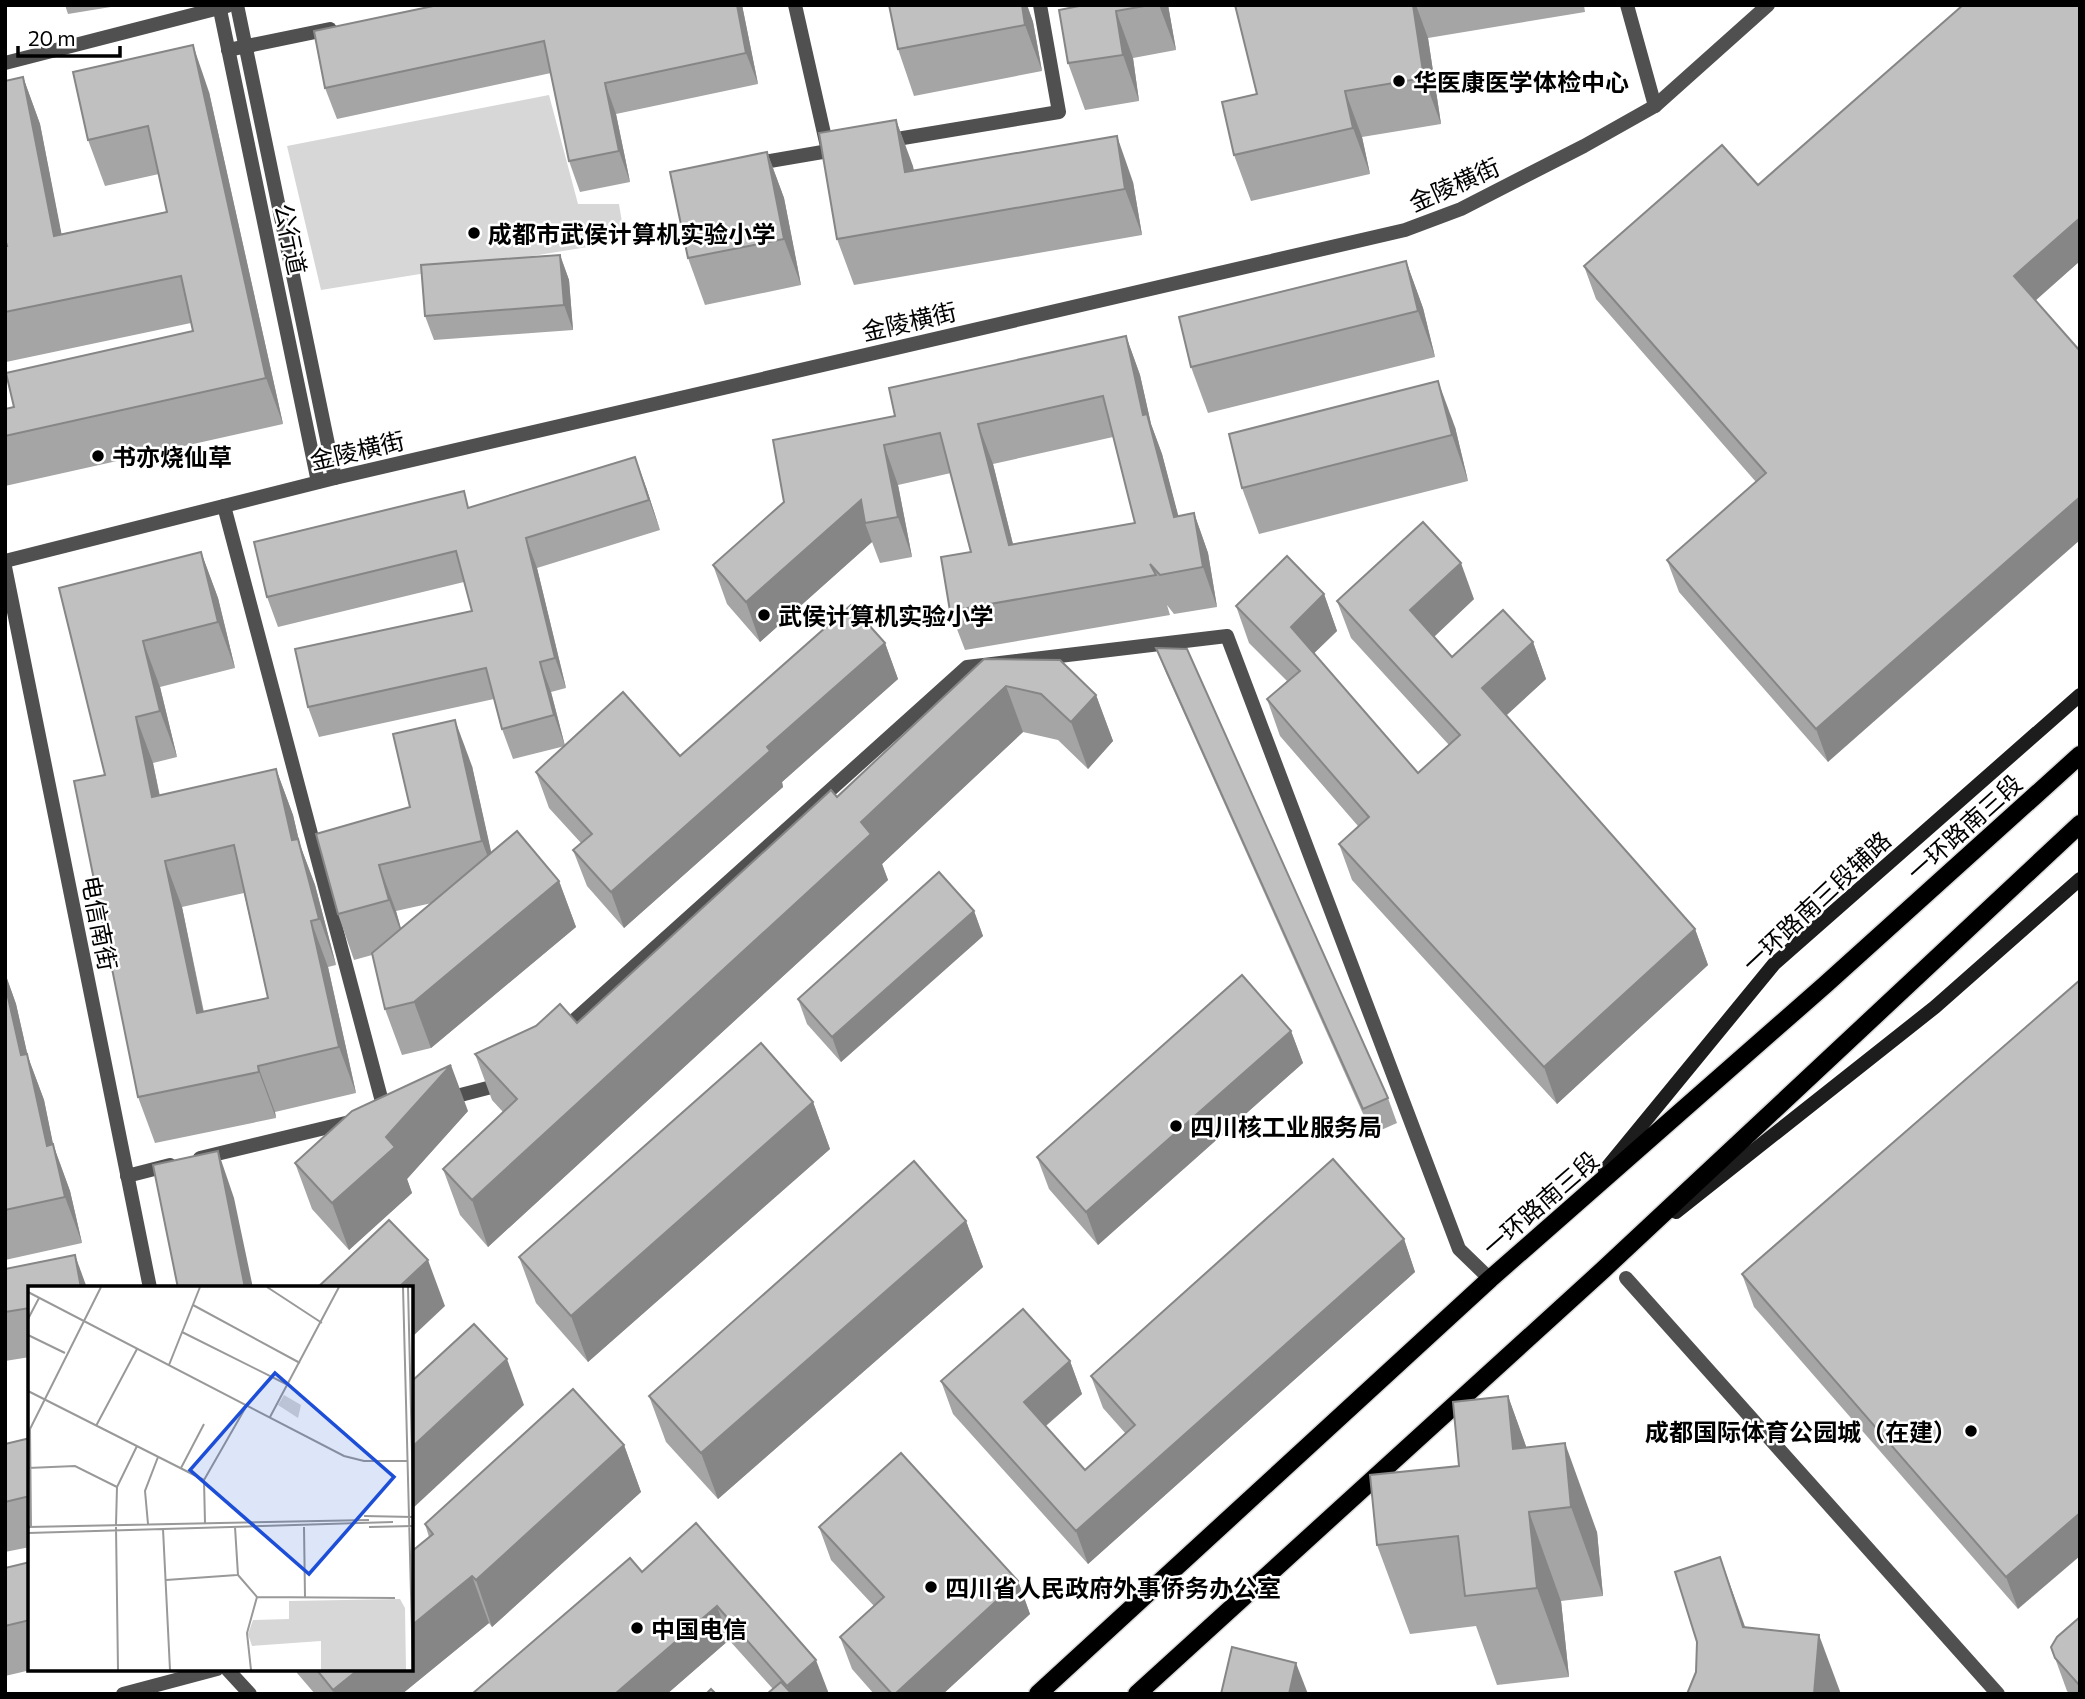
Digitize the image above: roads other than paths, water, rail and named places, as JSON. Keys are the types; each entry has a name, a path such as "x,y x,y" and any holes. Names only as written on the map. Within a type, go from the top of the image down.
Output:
{"main road":[{"name":"一环路南三段辅路","path":"1583,1198 1774,964 2080,695"},
{"name":"一环路南三段","path":"1038,1694 1490,1279 1826,984 2080,755"},
{"path":"1137,1694 1604,1269 2080,824"},
{"path":"1604,1269 1935,1007 2080,879"}],"street":[{"path":"795,5 828,151"},
{"path":"739,166 1059,112 1040,5"},
{"path":"1627,5 1655,106"},
{"name":"金陵横街","path":"5,561 318,482 1405,230 1461,209 1655,106 1768,5"},
{"path":"5,63 227,6"},
{"name":"公行道","path":"227,6 246,47 335,478"},
{"name":"公行道","path":"227,6 228,50 318,482"},
{"path":"228,50 350,24"},
{"path":"127,1175 392,1112 224,506"},
{"name":"电信南街","path":"5,567 150,1286"},
{"path":"554,1038 967,667 1227,636 1459,1249 1490,1279"},
{"path":"437,1101 502,1085 512,1075"},
{"path":"1626,1278 1998,1694"},
{"path":"123,1694 209,1671"},
{"path":"229,1671 250,1694"}],"place":[{"name":"华医康医学体检中心","path":"1399,81"},
{"name":"成都市武侯计算机实验小学","path":"474,233"},
{"name":"书亦烧仙草","path":"98,456"},
{"name":"武侯计算机实验小学","path":"764,615"},
{"name":"四川核工业服务局","path":"1176,1126"},
{"name":"成都国际体育公园城（在建）","path":"1971,1431"},
{"name":"四川省人民政府外事侨务办公室","path":"931,1587"},
{"name":"中国电信","path":"637,1628"}]}
